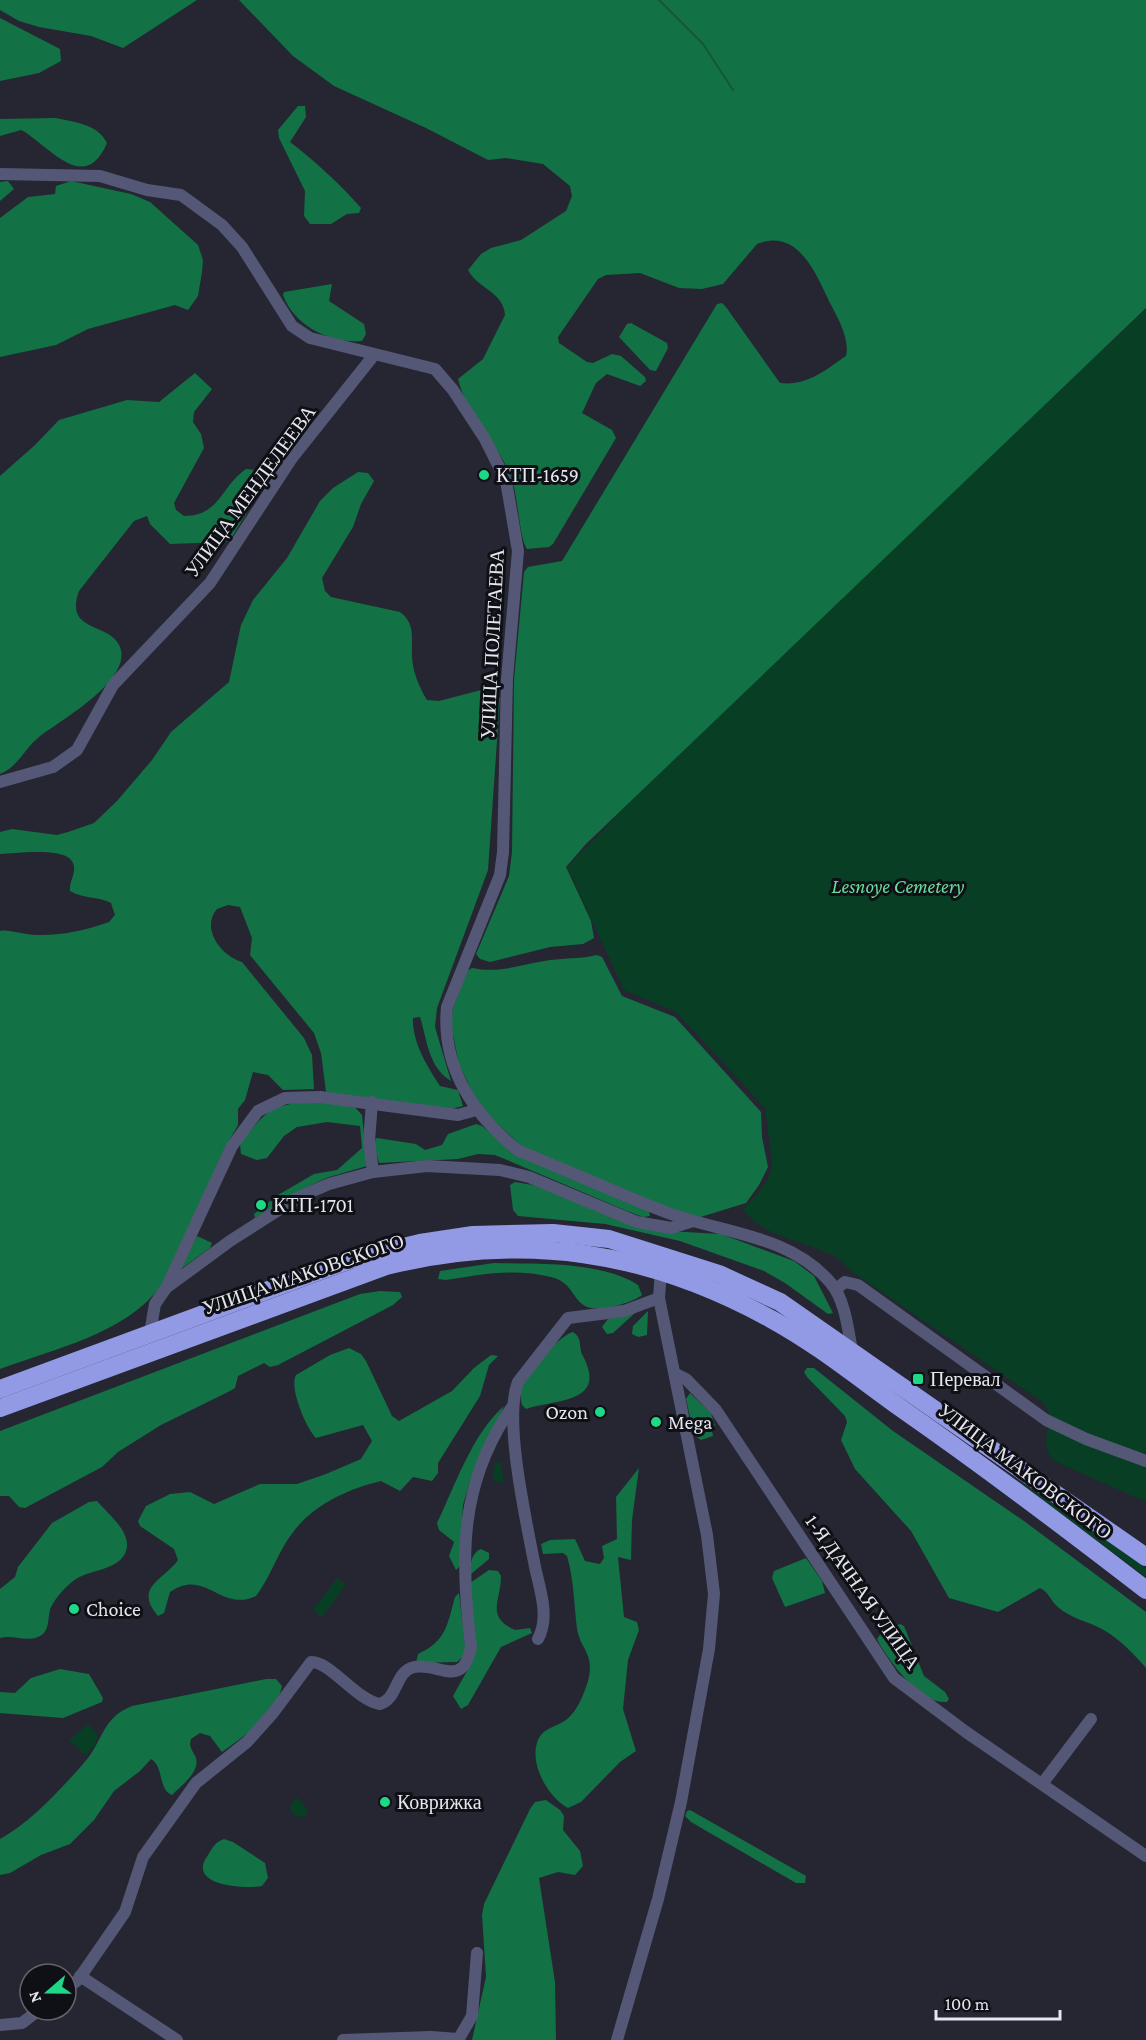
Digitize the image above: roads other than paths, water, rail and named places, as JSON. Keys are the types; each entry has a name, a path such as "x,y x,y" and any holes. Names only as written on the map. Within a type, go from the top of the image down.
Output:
{"highway":[{"name":"УЛИЦА МАКОВСКОГО","path":"0,1389 350,1260 420,1243 473,1235 553,1233 609,1239 719,1274 780,1302 1146,1557"},
{"name":"УЛИЦА МАКОВСКОГО","path":"0,1408 354,1276 422,1257 468,1252 549,1251 603,1255 661,1270 719,1293 773,1320 969,1456 1146,1590"}],"street":[{"name":"УЛИЦА ПОЛЕТАЕВА","path":"0,174 100,176 147,190 182,195 222,225 242,247 292,326 310,338 435,369 442,375 485,439 506,481 518,551 507,679 503,852 500,875 447,1007 445,1026 451,1058 476,1110 500,1136 519,1151 693,1221 765,1241 798,1254 823,1274 836,1289"},
{"name":"УЛИЦА МЕНДЕЛЕЕВА","path":"0,782 53,767 76,750 113,685 210,584 292,458 374,355"},
{"path":"150,1333 155,1304 166,1288 232,1146 258,1111 285,1098 320,1097 458,1115 476,1110"},
{"path":"372,1102 369,1141 373,1172"},
{"path":"166,1288 230,1241 299,1197 329,1184 373,1172 427,1166 500,1170 529,1178 638,1222 671,1228 693,1221"},
{"path":"617,2040 658,1899 681,1802 702,1694 714,1594 707,1535 660,1298 661,1270"},
{"path":"852,1351 836,1289 845,1282 858,1285 1046,1420 1086,1439 1146,1461"},
{"path":"177,2040 80,1976 126,1912 143,1857 196,1783 247,1742 273,1713 311,1662 319,1662 351,1689 380,1704 388,1700 409,1669 416,1666 450,1673 468,1660 471,1647 464,1563 470,1496 482,1460 512,1407 518,1382 568,1318 624,1311 660,1298"},
{"name":"1-Я ДАЧНАЯ УЛИЦА","path":"676,1374 686,1379 716,1410 894,1678 1146,1856"},
{"path":"512,1407 529,1537 543,1602 543,1622 538,1639"},
{"path":"1042,1784 1091,1719"},
{"path":"343,2040 431,2037 458,2040 472,2016 477,1953"},
{"path":"0,2025 24,2022"}],"waterway":[{"path":"659,0 703,44 733,90"}],"place":[{"name":"КТП-1659","path":"484,475"},
{"name":"КТП-1701","path":"261,1205"},
{"name":"Перевал","path":"918,1379"},
{"name":"Ozon","path":"600,1412"},
{"name":"Mega","path":"656,1422"},
{"name":"Choice","path":"74,1609"},
{"name":"Коврижка","path":"385,1802"}],"park label":[{"name":"Lesnoye Cemetery","path":"898,886"}]}
